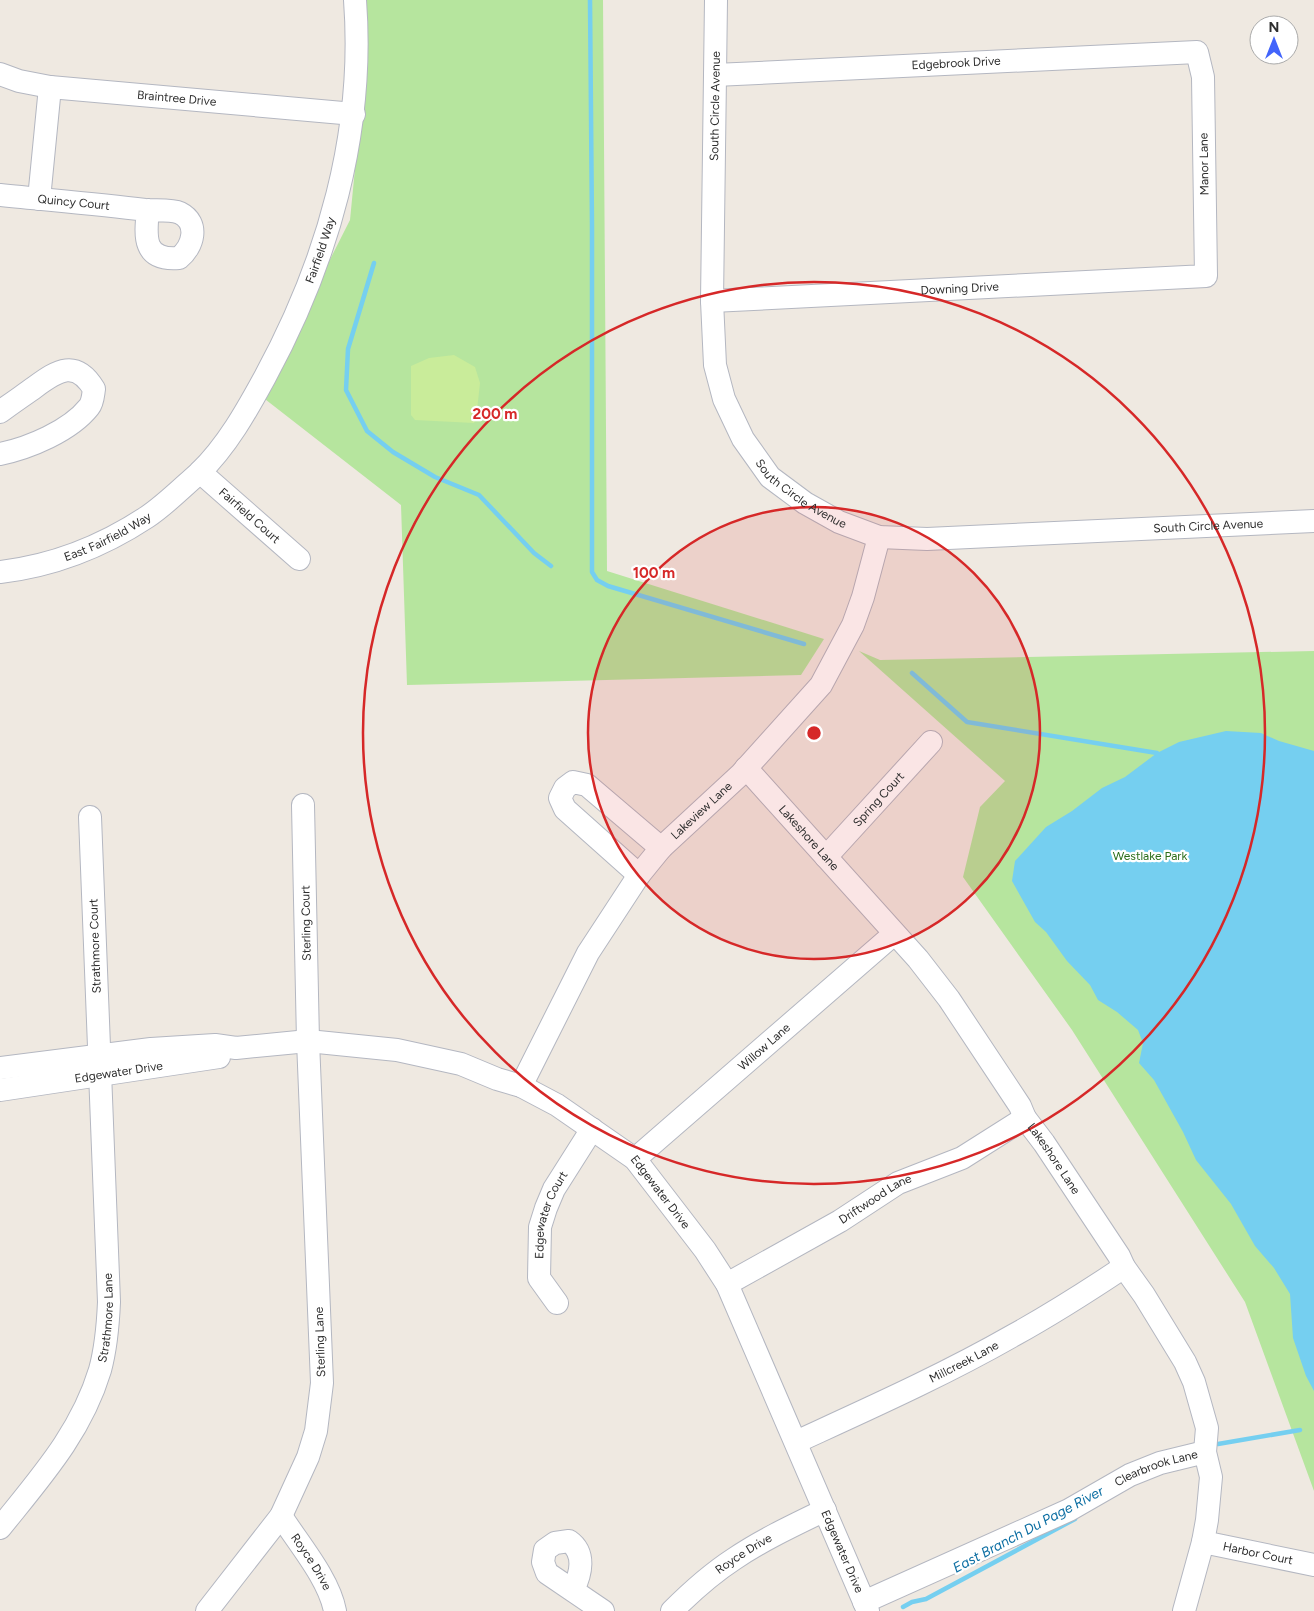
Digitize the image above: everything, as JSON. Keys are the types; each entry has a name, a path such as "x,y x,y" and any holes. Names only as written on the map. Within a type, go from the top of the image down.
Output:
{"street":[{"name":"Fairfield Way","path":"200,472 230,435 257,393 279,352 312,279 335,206 354,114 355,0"},
{"name":"South Circle Avenue","path":"716,0 712,301 715,365 724,399 743,439 770,477 805,503 838,522 879,538 927,540 1314,521"},
{"name":"Edgebrook Drive","path":"715,74 1197,52"},
{"name":"Manor Lane","path":"1197,52 1203,77 1206,276"},
{"name":"Braintree Drive","path":"0,74 19,81 50,87 354,114"},
{"path":"39,199 50,87"},
{"name":"Quincy Court","path":"0,195 148,210"},
{"name":"Downing Drive","path":"712,301 1206,276"},
{"path":"0,412 52,375 64,370 73,370 82,374 94,389 89,407 61,430 38,442 0,454"},
{"name":"Fairfield Court","path":"200,472 299,559"},
{"name":"East Fairfield Way","path":"0,572 56,561 108,539 148,516 200,472"},
{"name":"Lakeview Lane","path":"521,1086 588,953 639,875 661,848 746,768 821,685 853,625 879,538"},
{"name":"Spring Court","path":"826,857 931,742"},
{"name":"Lakeshore Lane","path":"746,768 894,934 918,958 949,999 1020,1106 1025,1118 1044,1143 1119,1256 1124,1267 1186,1362 1194,1382 1207,1428 1205,1452 1211,1476 1203,1542 1184,1611"},
{"path":"639,875 565,809 560,798 565,788 573,782 587,785 661,848"},
{"name":"Sterling Court","path":"303,806 308,1041"},
{"name":"Strathmore Court","path":"90,817 100,1066"},
{"name":"Willow Lane","path":"635,1159 894,934"},
{"name":"Edgewater Drive","path":"0,1068 100,1066 218,1058 236,1048 308,1041 397,1050 461,1064 496,1079 521,1086 558,1105 635,1159 705,1250 727,1284 866,1607"},
{"name":"Sterling Lane","path":"207,1611 281,1516 308,1457 316,1431 322,1383 308,1041"},
{"name":"Edgewater Drive","path":"0,1090 100,1066"},
{"name":"Strathmore Lane","path":"0,1528 72,1435 88,1402 100,1369 107,1336 109,1302 100,1066"},
{"name":"Driftwood Lane","path":"727,1284 840,1221 898,1184 962,1158 1025,1118"},
{"name":"Edgewater Court","path":"558,1304 539,1278 540,1227 554,1189 592,1129"},
{"name":"Millcreek Lane","path":"796,1442 935,1377 1004,1341 1060,1309 1124,1267"},
{"name":"Clearbrook Lane","path":"866,1607 1069,1510 1130,1474 1160,1463 1205,1452"},
{"name":"Royce Drive","path":"672,1611 696,1588 733,1560 766,1539 825,1510"},
{"name":"Royce Drive","path":"281,1516 326,1584 333,1600 335,1611"},
{"name":"Harbor Court","path":"1203,1542 1314,1566"},
{"path":"573,1590 603,1611"}],"green space":[{"path":"359,0 603,0 607,571 824,639 801,675 407,685 401,505 261,396 350,220 366,56"},
{"path":"454,355 475,367 480,383 474,423 415,420 411,415 411,366 429,358"},
{"name":"Westlake Park","path":"859,651 880,660 1314,651 1314,1491 1245,1302 1072,1030 963,877 980,807 1005,781"}],"water":[{"path":"1226,731 1261,733 1279,741 1314,751 1314,1391 1306,1376 1293,1338 1290,1294 1274,1268 1255,1246 1231,1204 1196,1160 1183,1132 1154,1080 1139,1063 1143,1043 1138,1030 1117,1012 1098,1000 1090,985 1067,961 1046,932 1035,922 1012,881 1015,861 1046,827 1072,811 1102,788 1125,777 1157,753 1179,742"}],"waterway":[{"path":"590,0 592,572 597,580 608,586 804,644"},
{"path":"374,263 348,349 346,390 367,431 393,452 435,477 479,495 534,553 551,566"},
{"path":"912,673 967,722 1157,753 1159,756"},
{"name":"East Branch Du Page River","path":"1218,1444 1300,1430"},
{"name":"East Branch Du Page River","path":"903,1607 912,1602 926,1599 1075,1519"}]}
